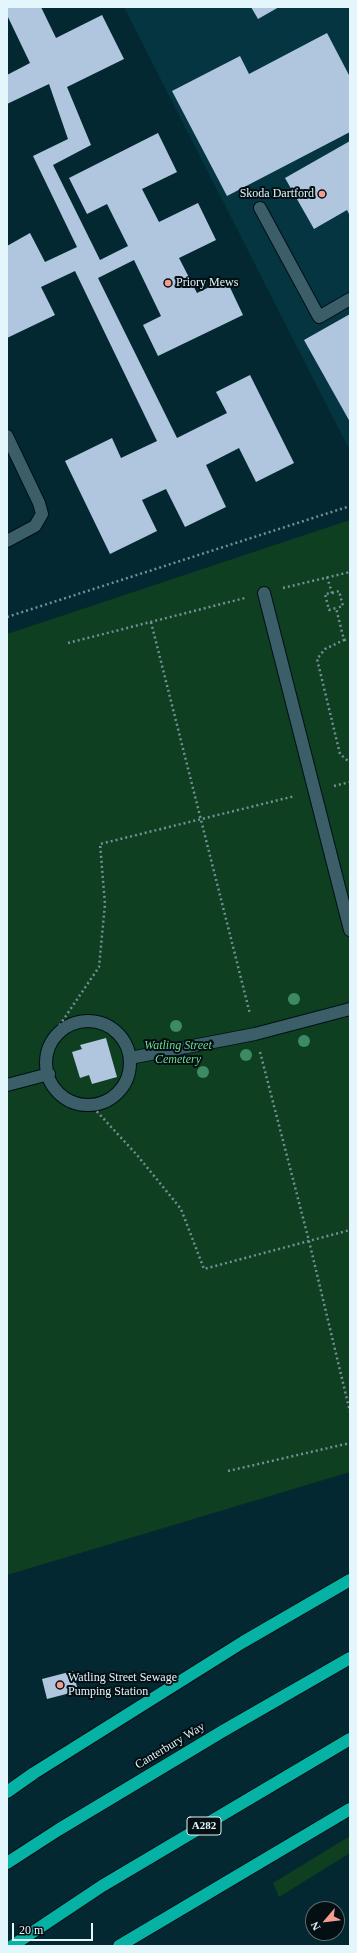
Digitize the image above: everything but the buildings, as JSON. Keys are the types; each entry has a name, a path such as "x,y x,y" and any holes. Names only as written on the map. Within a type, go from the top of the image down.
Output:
{"highway":[{"path":"7,1792 34,1773 237,1646 350,1580"},
{"name":"Canterbury Way","path":"7,1863 58,1830 223,1731 350,1658"},
{"name":"A282","path":"12,1946 102,1886 350,1739"},
{"path":"119,1946 350,1809"}],"lane":[{"path":"260,208 319,317 350,299"},
{"path":"7,436 39,503 42,514 34,526 7,541"},
{"path":"264,593 350,930"},
{"path":"130,1058 255,1034 350,1009"},
{"path":"77,1022 97,1022 109,1026 119,1034 126,1045 130,1058 129,1072 120,1090 103,1102 90,1104 75,1102 63,1095 53,1085 49,1074 47,1060 49,1048 56,1037 65,1028 77,1022"},
{"path":"7,1085 49,1074"}],"path":[{"path":"7,617 350,506"},
{"path":"68,643 350,572"},
{"path":"327,577 332,593"},
{"path":"339,591 344,606 329,610 325,594 332,593 339,591"},
{"path":"336,608 344,640"},
{"path":"350,639 331,645 317,659 340,754 348,761 350,760"},
{"path":"49,1048 58,1029 100,967 105,904 100,844 350,782"},
{"path":"90,1104 137,1155 181,1210 204,1269 350,1230"},
{"path":"228,1471 350,1442"}],"shaded area":[{"path":"124,7 350,7 350,451"}],"green space":[{"name":"Watling Street Cemetery","path":"350,520 350,1472 7,1575 7,634"},
{"path":"350,1836 350,1853 279,1897 273,1883"}],"place":[{"name":"Skoda Dartford","path":"322,194"},
{"name":"Priory Mews","path":"168,283"},
{"name":"Watling Street Sewage Pumping Station","path":"60,1685"}]}
